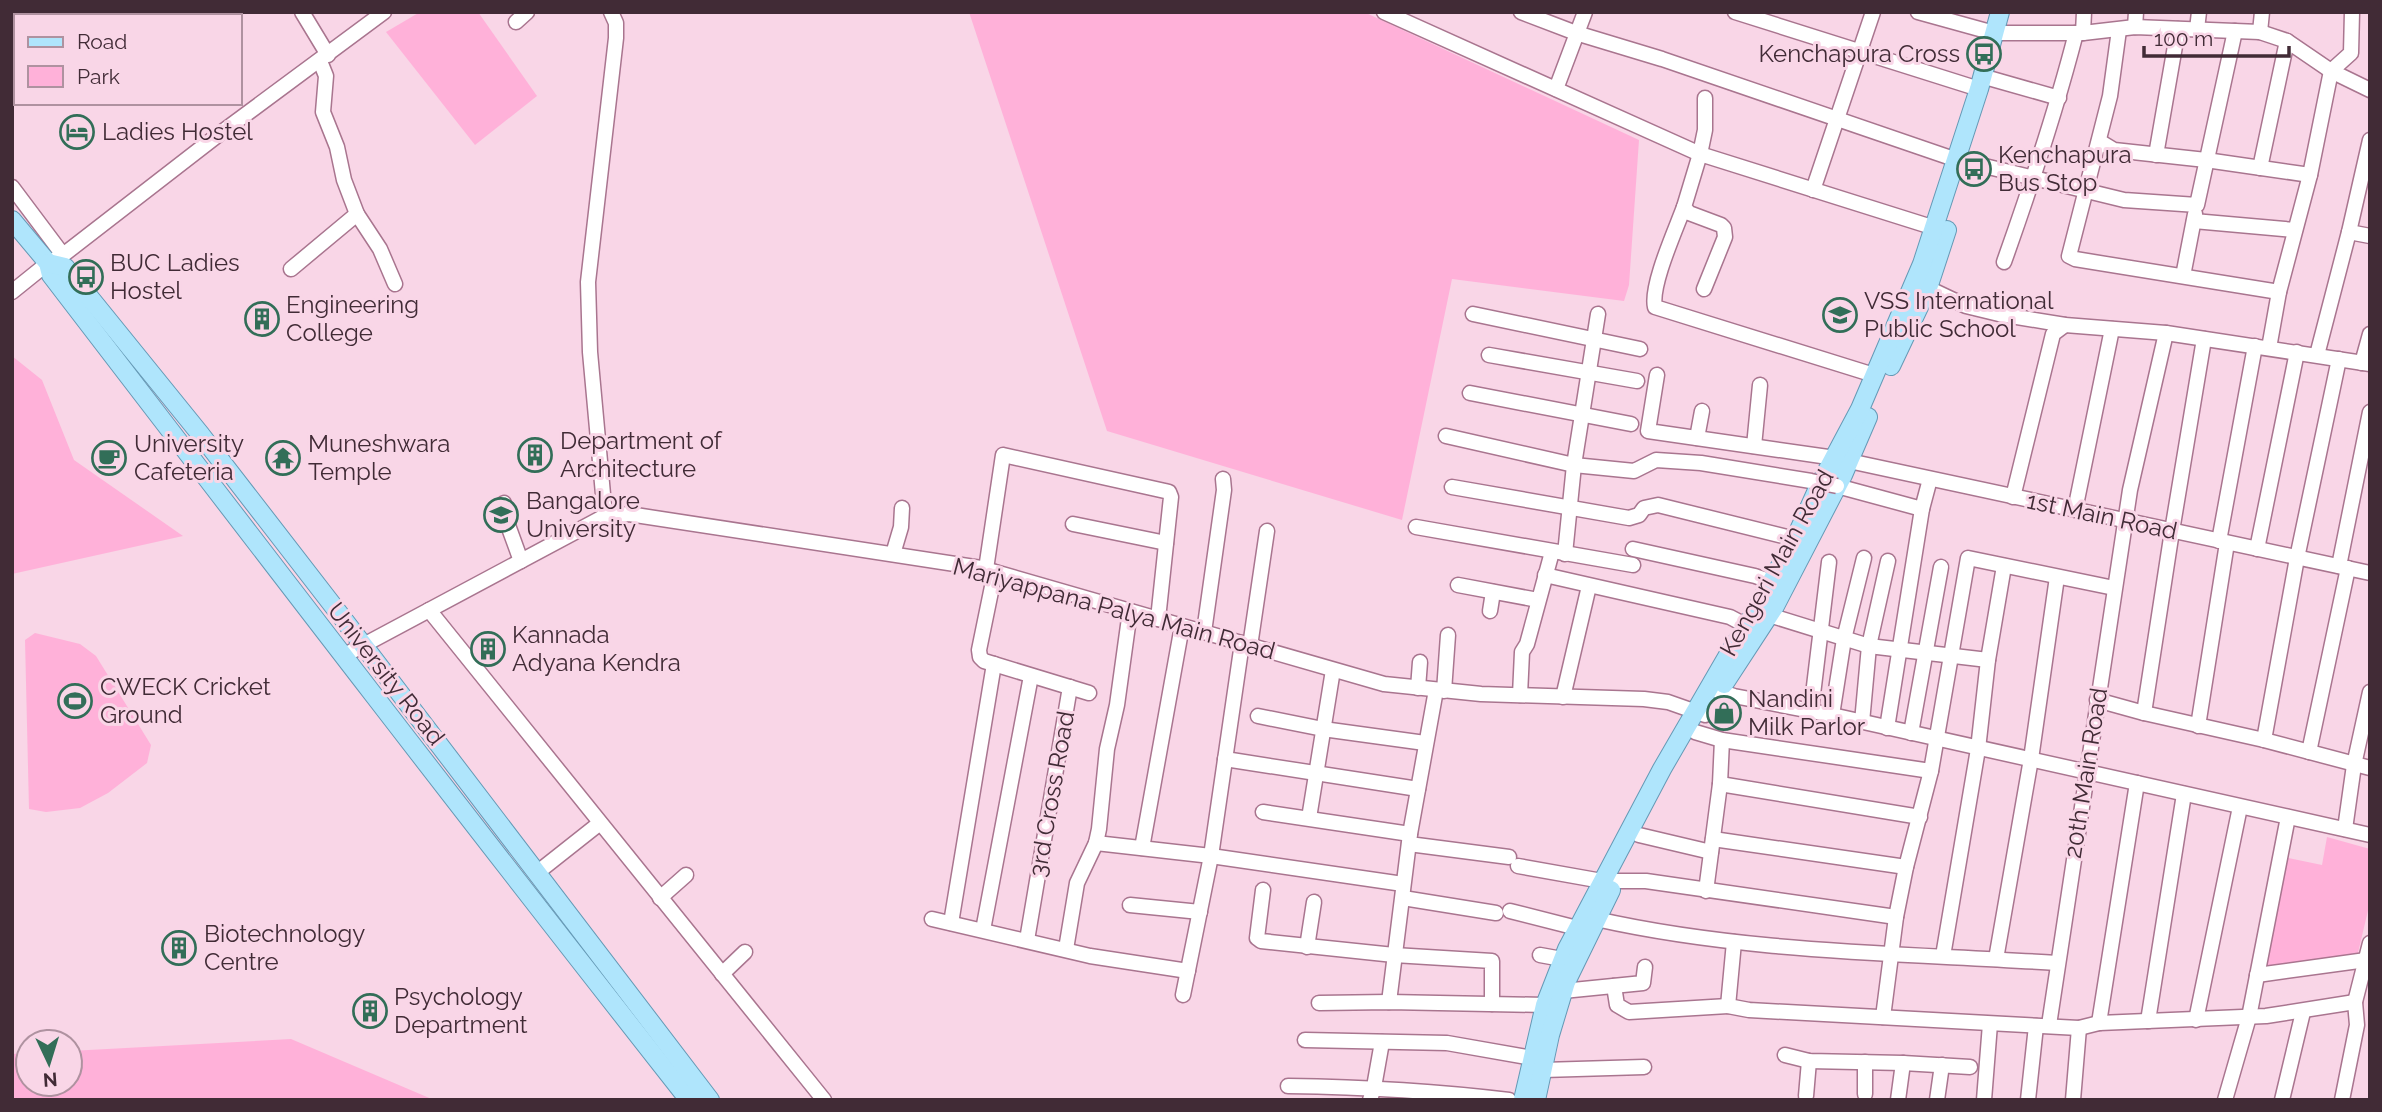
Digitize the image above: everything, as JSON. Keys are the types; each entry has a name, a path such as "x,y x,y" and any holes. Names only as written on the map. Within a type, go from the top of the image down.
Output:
{"main road":[{"name":"Kengeri Main Road","path":"2000,12 2000,33"},
{"name":"Kengeri Main Road","path":"1523,1100 1550,1035 1563,991 1596,919 1608,881 1796,539 1819,485 1842,460 1928,288 2000,33 2012,12"},
{"name":"Kengeri Main Road","path":"1714,689 1769,615 1837,486 1842,460 1874,375 1916,282 1963,161"},
{"name":"University Road","path":"12,220 65,267 201,435 710,1100"},
{"name":"University Road","path":"55,259 51,275 510,873 689,1100"},
{"name":"Kengeri Main Road","path":"1536,1100 1537,1064 1545,1005 1562,959 1577,928 1639,835 1695,732 1700,713"}],"street":[{"path":"302,12 324,58 324,111 337,147 344,180 357,214 380,249 395,284"},
{"path":"12,292 384,12"},
{"path":"605,516 590,352 588,282 616,38 616,23 611,12"},
{"path":"1384,12 1700,154 1935,229"},
{"path":"1521,12 1576,33 1662,59 1963,161 2124,200 2197,205"},
{"path":"1556,89 1585,12"},
{"path":"1735,12 1859,53 1985,84 2059,98"},
{"path":"1814,190 1873,12"},
{"path":"1918,12 2000,33 2119,30 2135,20 2178,29 2260,32 2287,41 2331,71 2370,90"},
{"path":"2004,262 2035,177 2080,33 2084,12"},
{"path":"2197,29 2199,12"},
{"path":"2260,32 2262,12"},
{"path":"2198,726 2223,542 2262,347 2310,175 2331,71 2351,53 2352,12"},
{"path":"2156,155 2178,29"},
{"path":"2119,30 2110,96 2070,256 2075,259 2279,292"},
{"path":"2183,276 2235,31"},
{"path":"2260,168 2287,41"},
{"path":"1706,98 1705,130 1700,154 1661,268 1654,297 1655,307 1874,375"},
{"path":"2099,141 2114,150 2310,175"},
{"path":"2317,355 2370,141"},
{"path":"12,187 55,259"},
{"path":"1684,207 1689,213 1721,225 1725,232 1704,289"},
{"path":"291,270 357,214"},
{"path":"2194,221 2295,230"},
{"path":"2349,232 2370,236"},
{"path":"1928,288 1966,306 2065,325 2166,334 2366,364 2370,334"},
{"path":"1473,314 1640,349"},
{"path":"1520,695 1522,652 1527,644 1545,575 1559,553 1570,508 1574,465 1598,314"},
{"path":"2014,497 2053,334 2065,325"},
{"path":"2075,510 2112,329"},
{"name":"20th Main Road","path":"2028,1100 2057,963 2130,490 2166,334"},
{"path":"2144,713 2204,339"},
{"path":"2258,549 2298,352"},
{"path":"1489,355 1637,381"},
{"path":"2264,740 2297,558 2339,359"},
{"name":"1st Main Road","path":"1657,375 1648,431 1842,460 2370,573"},
{"path":"1754,446 1760,385"},
{"path":"1470,393 1631,424"},
{"path":"1697,438 1702,411"},
{"path":"2309,752 2370,412"},
{"path":"1446,436 1574,465 1634,471 1656,460 1702,463 1837,486 1922,509"},
{"path":"951,923 994,664 979,657 979,650 1003,455 1169,492 1171,497 1158,619"},
{"path":"1887,728 1922,509 1930,479"},
{"path":"1204,632 1224,490 1223,480"},
{"path":"1452,486 1629,518 1639,515 1644,508 1658,505 1796,539"},
{"path":"504,503 509,528 521,561"},
{"path":"893,554 901,527 902,508"},
{"name":"Mariyappana Palya Main Road","path":"345,655 605,516 629,514 990,571 1384,684 1520,695 1644,699 1668,702 1700,713"},
{"path":"1073,524 1166,543"},
{"path":"1416,527 1633,565"},
{"path":"1183,995 1211,856 1225,760 1268,531"},
{"path":"1633,549 1772,582"},
{"path":"1832,715 1844,639 1864,558"},
{"path":"1883,1017 1896,917 1931,771 1968,558 2114,588"},
{"path":"1862,722 1869,646 1888,561"},
{"path":"1811,711 1829,562"},
{"path":"1911,733 1941,566"},
{"path":"1943,956 1978,749 1988,660 2004,566"},
{"path":"1545,575 1730,617 1747,626"},
{"path":"1996,959 2031,760 2057,577"},
{"path":"1458,585 1538,600"},
{"path":"1563,697 1588,586"},
{"path":"1490,611 1493,592"},
{"path":"429,610 824,1100"},
{"path":"1066,949 1077,883 1096,843 1107,749 1117,705 1130,611"},
{"path":"1769,615 1869,646 1988,660"},
{"path":"1142,848 1182,626"},
{"path":"1389,1002 1409,839 1425,743 1440,690 1448,635"},
{"path":"1418,688 1420,662"},
{"name":"3rd Cross Road","path":"994,664 1070,687 1027,940"},
{"path":"1309,818 1333,670"},
{"path":"983,930 1031,676"},
{"path":"1070,687 1089,693"},
{"path":"1714,689 1734,696 1832,715 2370,835"},
{"path":"2344,829 2354,765 2370,692"},
{"path":"2097,700 2370,768"},
{"path":"1258,716 1323,729 1425,743"},
{"path":"1695,732 1722,740 1931,771"},
{"path":"1706,891 1720,784 1722,740"},
{"path":"1225,760 1418,789"},
{"path":"2099,1023 2137,783"},
{"path":"1720,784 1920,817"},
{"path":"2148,1021 2184,794"},
{"path":"2196,1020 2241,807"},
{"path":"1264,812 1309,818 1608,881 1646,881 1896,917"},
{"path":"2225,1100 2249,1017 2288,817"},
{"path":"538,872 600,823"},
{"path":"1639,835 1712,846 1906,867"},
{"path":"1096,843 1211,856 1403,891 1577,928"},
{"path":"660,898 686,874"},
{"path":"1263,890 1256,938 1261,941 1394,955 1492,961 1492,1004"},
{"path":"1307,947 1314,902"},
{"path":"1130,905 1200,912"},
{"path":"932,919 1090,956 1188,971"},
{"path":"1596,919 1639,929 1734,942 1891,955 2057,963"},
{"path":"1728,1006 1734,942"},
{"path":"2257,975 2368,950 2355,1002 2357,1025 2342,1100"},
{"path":"722,974 745,952"},
{"path":"1540,955 1562,959"},
{"path":"1563,991 1643,983 1645,967"},
{"path":"1614,986 1617,1005 1629,1012 1728,1006 1749,1010 2079,1028 2099,1023 2196,1020 2303,1012 2355,1002"},
{"path":"1319,1003 1545,1005"},
{"path":"2282,1100 2303,1012"},
{"path":"1984,1100 1990,1024"},
{"path":"2073,1100 2079,1028"},
{"path":"1304,1040 1447,1043 1537,1064 1644,1067"},
{"path":"1372,1094 1382,1042"},
{"path":"1785,1055 1809,1061 1970,1067"},
{"path":"1806,1096 1809,1061"},
{"path":"1865,1062 1865,1094"},
{"path":"1898,1100 1903,1063"},
{"path":"1937,1100 1942,1065"},
{"path":"1288,1086 1372,1094 1438,1091 1509,1100"}],"green space":[{"path":"12,12 114,12 14,14 14,23"},
{"path":"420,12 478,12 537,96 475,145 386,32"},
{"path":"969,12 1364,12 1639,140 1629,285 1624,301 1452,279 1402,520 1107,431"},
{"path":"12,356 42,380 74,460 183,536 12,574"},
{"name":"CWECK Cricket Ground","path":"35,633 80,644 96,656 151,745 147,763 108,793 80,808 46,812 29,809 25,640"},
{"path":"2327,837 2370,849 2370,902 2357,957 2263,968 2283,857 2322,865"},
{"path":"291,1039 434,1100 12,1100 14,1054 14,1098 84,1098 84,1050"}],"place":[{"name":"Kenchapura Cross","path":"1984,54"},
{"name":"Ladies Hostel","path":"77,132"},
{"name":"Kenchapura Bus Stop","path":"1974,169"},
{"name":"BUC Ladies Hostel","path":"86,277"},
{"name":"VSS International Public School","path":"1840,315"},
{"name":"Engineering College","path":"262,319"},
{"name":"Department of Architecture","path":"535,455"},
{"name":"University Cafeteria","path":"109,458"},
{"name":"Muneshwara Temple","path":"283,458"},
{"name":"Bangalore University","path":"501,515"},
{"name":"Kannada Adyana Kendra","path":"488,649"},
{"name":"CWECK Cricket Ground","path":"75,701"},
{"name":"Nandini Milk Parlor","path":"1724,713"},
{"name":"Biotechnology Centre","path":"179,948"},
{"name":"Psychology Department","path":"370,1011"}]}
